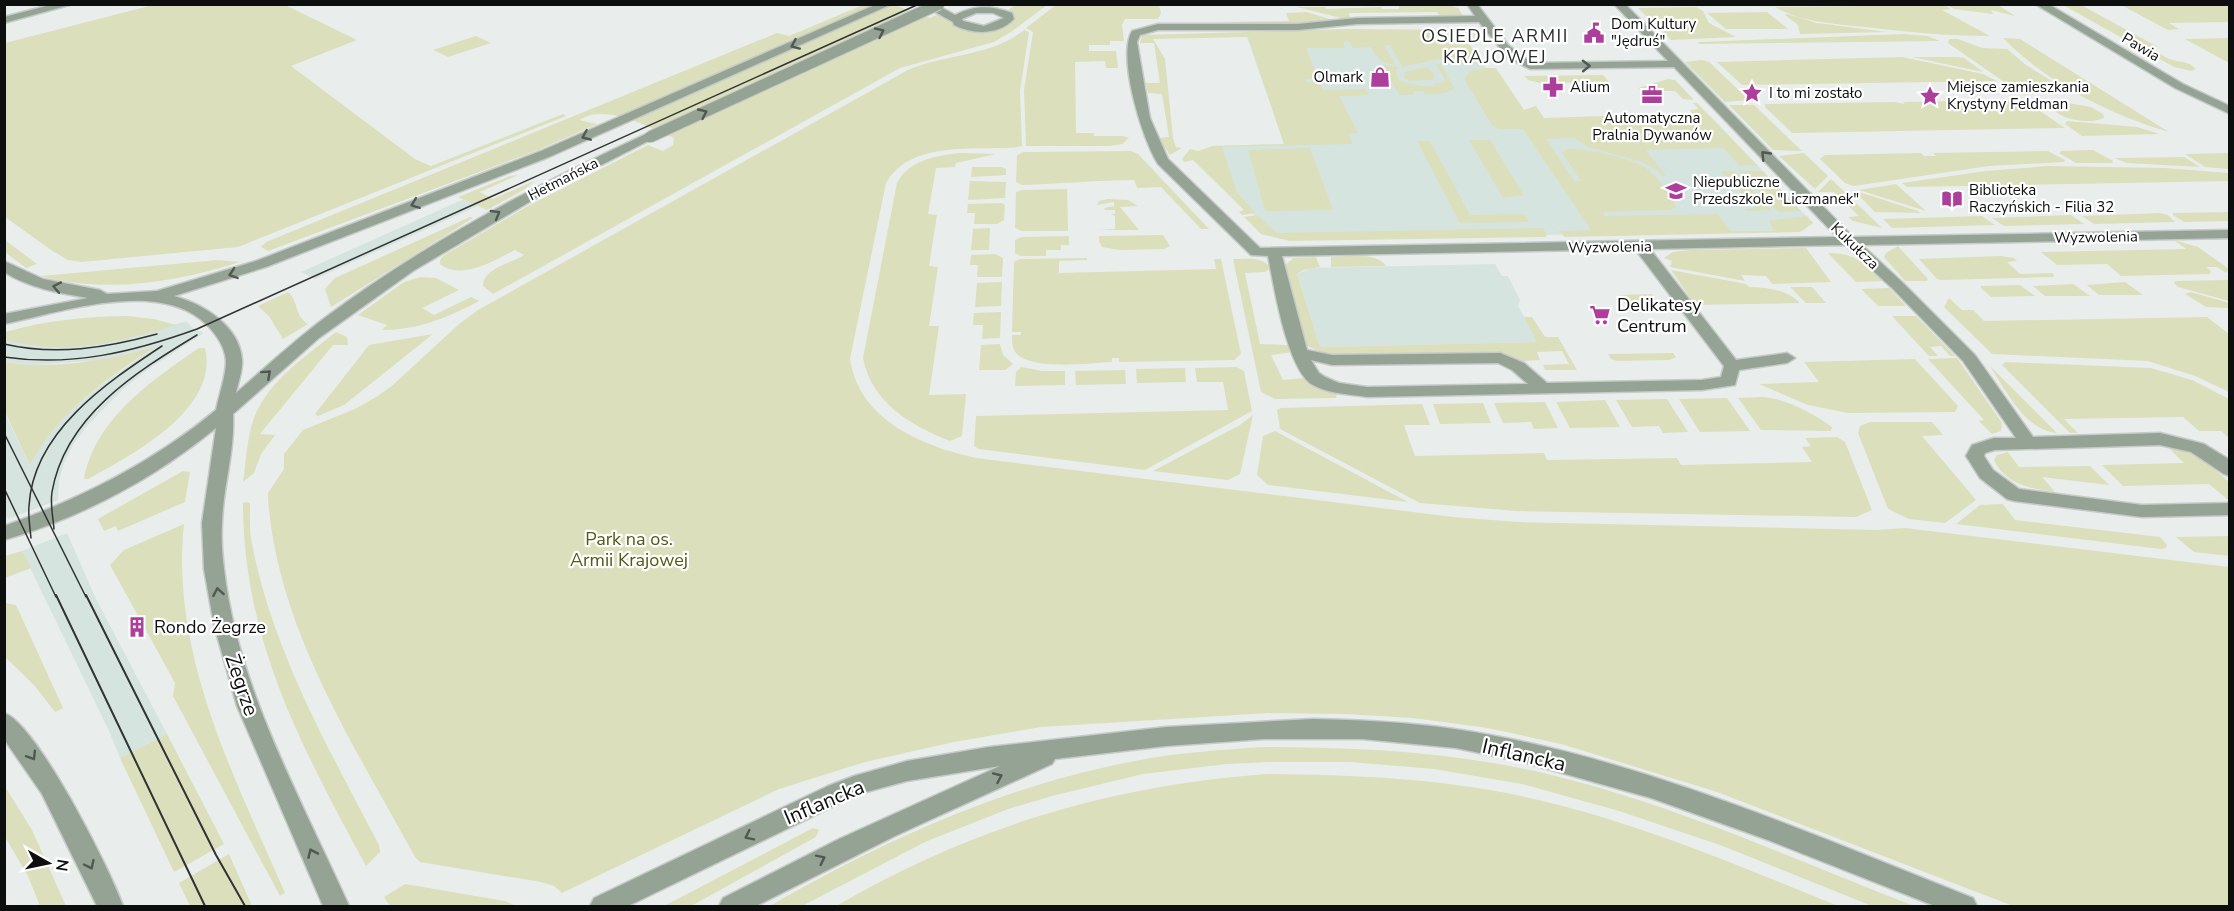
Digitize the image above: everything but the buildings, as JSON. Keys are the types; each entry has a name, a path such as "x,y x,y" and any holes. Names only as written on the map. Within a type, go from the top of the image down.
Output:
{"street":[{"path":"4,20 68,4"},
{"name":"Hetmańska","path":"157,296 219,279 261,264 545,154 887,4"},
{"path":"927,4 974,10"},
{"path":"927,4 966,27 992,28 1010,20 1007,8 974,10 963,13 957,20"},
{"name":"Hetmańska","path":"224,413 282,360 330,322 408,267 544,188 939,4"},
{"path":"1472,4 1509,55 1530,66 1678,64"},
{"name":"Kukułcza","path":"1619,4 1850,242 1897,285 1969,358 2029,444"},
{"name":"Pawia","path":"2040,4 2179,86 2229,110"},
{"name":"Pawia","path":"2054,4 2195,86 2229,110"},
{"name":"Wyzwolenia","path":"1483,19 1357,21 1298,27 1158,27 1136,33 1132,42 1143,117 1154,147 1163,161 1256,252 1641,247 2229,234"},
{"path":"1274,252 1300,353 1312,376 1331,386 1367,392 1702,385 1729,381 1732,366 1641,247"},
{"path":"4,265 21,277 36,283 114,297"},
{"path":"4,319 114,297 157,296 187,304 210,319 225,334 234,360 224,413 162,459 126,481 80,504 4,533"},
{"path":"1300,353 1332,360 1500,358 1514,362 1542,388"},
{"path":"1732,366 1787,358"},
{"name":"Żegrze","path":"224,413 225,433 212,523 214,569 224,625 248,706 336,906"},
{"path":"2229,470 2212,454 2186,442 2160,439 1994,444 1978,449 1975,456 1986,474 2014,495 2142,511 2229,508"},
{"path":"4,722 28,748 56,793 110,906"},
{"name":"Inflancka","path":"603,906 854,786 940,763 1134,739 1247,730 1320,729 1387,732 1454,739 1606,774 1763,828 1964,906"},
{"name":"Inflancka","path":"732,906 808,865 898,821 1062,749"}],"shaded area":[{"path":"1247,37 1465,38 1521,119 1710,116 1813,223 1802,231 1279,239 1191,155 1213,146 1284,144"},
{"path":"464,199 478,206 315,279 301,272"},
{"path":"1495,264 1502,276 1508,276 1520,300 1518,306 1538,342 1320,347 1297,274 1311,268"},
{"path":"186,321 194,329 204,333 147,370 122,390 86,427 64,463 59,481 58,500 8,519 4,513 4,412 30,465 39,447 65,416 97,388 153,348 102,360 33,365 5,362 5,339 37,346 84,345 138,336"},
{"path":"67,533 96,599 167,734 120,758 22,551"}],"green space":[{"path":"153,5 285,5 357,40 291,66 415,159 431,166 563,114 566,116 238,247 81,262 68,260 5,217 5,43"},
{"path":"863,5 894,5 930,18 938,14 964,29 987,30 1002,26 1013,18 1009,9 1016,5 1047,5 994,42 900,68 493,294 483,286 484,280 493,270 524,255 515,250 468,270 448,269 440,264 440,260 443,256 526,207 648,145 663,151 673,145 674,138 626,118 602,114 590,115 579,120 597,124 538,150 268,251 261,247 266,242 777,33 789,36"},
{"path":"1056,5 1159,5 1161,13 1158,19 1125,19 1122,25 1124,41 1110,41 1110,45 1089,45 1089,51 1116,51 1118,68 1106,68 1105,61 1075,62 1076,133 1129,138 1122,144 1026,146 1024,90 1033,32 1026,28"},
{"path":"1944,5 1951,9 1942,10 1990,36 1928,33 1831,23 1796,16 1775,7"},
{"path":"1947,5 1998,5 2015,16 1991,10 1993,14 1954,9"},
{"path":"2063,5 2081,5 2158,47 2152,47 2167,58 2188,63 2196,69 2191,71 2174,67"},
{"path":"2121,5 2229,5 2229,22 2169,23 2179,29 2168,30"},
{"path":"1399,6 1452,6 1458,8 1463,16 1440,17 1437,12 1349,13 1350,18 1341,18 1297,7 1399,9"},
{"path":"1696,7 1703,11 1709,23 1736,37 1671,40 1638,8"},
{"path":"1306,12 1337,21 1301,25 1214,22 1289,21 1286,13"},
{"path":"1767,12 1788,29 1726,29 1707,13"},
{"path":"1785,15 1817,23 1887,32 1800,34 1798,25"},
{"path":"1347,29 1469,30 1477,35 1473,36 1476,41 1468,42 1482,63 1461,64 1456,57 1449,57 1402,67 1390,45 1384,45 1395,65 1381,61 1370,47 1353,48 1350,42 1343,42 1345,48 1306,48 1318,78 1306,79 1306,82 1319,82 1323,90 1366,89 1369,95 1339,96 1358,133 1348,134 1353,144 1222,147 1237,192 1255,213 1242,215 1239,212 1244,210 1193,160 1184,162 1182,159 1190,149 1198,151 1213,146 1284,144 1248,37 1153,39 1165,59 1173,138 1176,147 1182,148 1170,155 1158,138 1169,137 1162,94 1148,93 1146,83 1160,83 1154,43 1140,43 1142,35"},
{"name":"Park na os. Armii Krajowej","path":"1024,30 1029,32 1020,91 1022,146 934,152 907,162 895,171 886,183 850,359 856,380 866,399 896,427 935,446 976,458 1453,517 1518,522 1876,530 1905,528 2229,567 2229,906 2013,906 1717,792 1561,744 1488,728 1413,718 1345,714 1269,713 1041,727 954,742 865,762 779,789 562,893 554,886 541,882 420,862 415,857 368,772 322,684 302,639 286,593 274,546 268,498 268,493 284,469 284,454 303,430 355,409 378,396 478,310 908,70 997,45"},
{"path":"1904,34 1927,36 1940,41 1698,44 1699,42"},
{"path":"476,36 491,43 448,57 433,50"},
{"path":"2003,38 2020,39 2169,132 2124,116 2080,96 2039,69"},
{"path":"2229,38 2229,63 2185,39"},
{"path":"1949,39 1958,39 1982,48 2007,49 2026,65 2063,88 2049,91 2029,81 2041,93 2023,95 1948,43"},
{"path":"1902,57 1983,74 1997,81 1742,85 1717,62"},
{"path":"1912,57 1964,58 1983,72"},
{"path":"1702,60 1709,62 1749,100 1725,102 1685,62"},
{"path":"1444,62 1451,64 1441,65 1454,88 1437,94 1413,91 1415,95 1399,95 1383,65 1398,67 1396,71 1399,81 1420,86 1435,86 1434,84 1443,82 1445,79 1436,65"},
{"path":"1427,67 1434,74 1433,80 1410,81 1404,77 1405,72"},
{"name":"Niepubliczne Przedszkole \"Liczmanek\"","path":"1496,68 1524,110 1536,106 1544,118 1692,113 1690,110 1699,109 1693,103 1697,103 1758,166 1739,165 1723,148 1646,150 1666,176 1662,176 1657,170 1642,162 1588,147 1574,138 1546,139 1574,181 1581,181 1562,153 1567,149 1606,154 1637,163 1648,170 1667,191 1676,207 1670,210 1603,212 1605,216 1717,214 1731,231 1774,231 1769,221 1807,216 1813,223 1800,232 1565,237 1558,231 1591,230 1523,129 1499,129 1492,125 1464,79 1470,71"},
{"path":"1603,75 1609,82 1540,83 1528,80 1524,76"},
{"path":"1668,79 1675,80 1694,100 1683,99 1675,91 1646,91 1638,88"},
{"path":"2017,100 2027,102 2065,128 1792,133 1765,107 1765,104 1894,102 1905,104 1903,102"},
{"path":"2062,102 2091,107 2103,114 2104,118 2083,121 2067,118 2054,110 2051,105"},
{"path":"1729,105 1754,105 1802,151 1773,150"},
{"path":"2067,121 2137,127 2160,134 2082,136 2065,124"},
{"path":"1469,140 1490,140 1524,195 1503,198"},
{"path":"1417,141 1430,141 1470,215 1524,214 1529,222 1460,223"},
{"path":"1310,148 1333,210 1265,211 1248,150"},
{"path":"2093,150 2113,161 2112,163 2076,163 2059,153 2061,151"},
{"path":"1131,151 1138,154 1209,229 1201,229 1161,187 1137,188 1134,180 1022,185 1016,182 1017,155 1023,152"},
{"path":"2048,151 2065,160 2064,162 1989,166 1854,186 1845,183 1820,159 1825,155 1921,153 1924,156 1936,156 1933,153"},
{"path":"959,153 996,154 956,163 955,167 936,168 928,214 937,215 929,266 938,267 929,326 939,326 929,395 966,394 962,436 950,441 907,420 884,400 868,374 863,358 897,183 908,169 924,160"},
{"path":"1804,153 1828,176 1815,189 1779,156"},
{"path":"2229,153 2229,169 2205,167 2185,154"},
{"path":"2184,157 2200,167 2127,163 2114,158"},
{"path":"2048,166 2165,168 2229,173 2229,181 1907,187 1902,183 1986,171"},
{"path":"972,167 1002,167 1006,169 1006,175 971,177"},
{"path":"1721,171 1735,171 1771,210 1747,211 1744,209 1755,208"},
{"path":"1739,171 1763,171 1801,211 1778,212"},
{"path":"518,175 480,192 493,199 534,181 525,189 487,210 458,197 510,176"},
{"path":"1831,179 1882,228 1853,221 1848,217 1859,216 1834,192 1818,192"},
{"path":"970,181 1006,182 1005,198 968,200"},
{"path":"1896,184 1926,211 1859,190"},
{"path":"1067,189 1068,231 1022,231 1015,228 1016,192"},
{"path":"1853,190 1918,211 1920,213 1875,212"},
{"path":"1128,200 1138,206 1120,207 1139,230 1098,230 1115,229 1115,216 1111,214 1115,214 1115,210 1104,208 1114,206 1114,202 1097,205 1099,201"},
{"path":"1001,203 1005,205 1004,220 997,224 974,224 975,213 967,213 968,204"},
{"path":"2229,212 2229,221 2184,222 2173,215 2173,213"},
{"path":"2160,213 2168,215 2175,222 2094,224 2082,216"},
{"path":"1257,215 1277,233 1543,228 1547,235 1545,237 1290,241 1261,234 1244,217"},
{"path":"2071,215 2084,224 2004,226 1992,218"},
{"path":"1982,216 1995,225 1892,228 1883,219"},
{"path":"470,217 473,218 331,307 325,289 335,278"},
{"path":"990,228 989,250 971,250 973,229"},
{"path":"1163,235 1170,246 1164,249 1120,250 1102,247 1099,241 1099,236"},
{"path":"1069,236 1069,245 1061,245 1061,250 1046,250 1046,256 1020,256 1015,253 1015,240 1022,237"},
{"path":"5,240 37,264 26,268 5,252"},
{"path":"2174,240 2198,247 2229,269 2226,273 2217,267 2206,267 2211,271 2210,274 2121,276 2107,264 2057,265 2041,252 2186,249"},
{"path":"1898,246 1928,279 1927,281 1905,281 1884,257 1886,253"},
{"path":"1806,248 1831,282 1772,284 1766,276 1741,275 1745,281 1670,267 1672,261 1664,258 1673,252 1689,250"},
{"path":"1828,253 1838,253 1859,260 1883,281 1856,282"},
{"path":"995,254 1003,258 1002,277 977,277 978,265 970,265 971,255"},
{"path":"2000,256 2014,258 2017,261 2007,262 2020,274 2053,273 2054,277 1942,280 1937,279 1919,259"},
{"path":"1316,257 1320,267 1303,270 1297,274 1320,347 1537,342 1524,317 1532,317 1545,337 1558,337 1577,370 1545,370 1543,365 1569,364 1562,351 1537,352 1540,360 1524,361 1502,353 1331,356 1305,345 1284,266 1294,258"},
{"path":"1331,257 1375,258 1386,266 1331,267"},
{"path":"1087,258 1087,260 1059,261 1059,273 1216,269 1214,259 1221,259 1241,354 1234,360 1119,362 1119,358 1112,358 1112,362 1076,364 1048,364 1024,359 1016,353 1012,342 1012,335 1021,335 1021,332 1012,332 1014,262 1020,259"},
{"path":"1233,259 1258,260 1271,268 1265,272 1245,273 1260,344 1287,345 1293,352 1271,355 1283,380 1304,378 1318,388 1337,394 1336,398 1275,399 1261,392"},
{"path":"218,260 240,262 166,280 116,285 66,281 41,276"},
{"path":"1671,270 1746,284 1749,287 1776,290 1800,303 1695,305"},
{"path":"421,277 436,278 459,290 422,308 434,315 471,297 479,301 432,322 408,328 382,330 387,325 358,315 404,282"},
{"path":"2229,280 2229,301 2178,287 2174,283 2175,281"},
{"path":"1002,282 1001,306 975,307 977,283"},
{"path":"2125,282 2143,295 2099,295 2087,285"},
{"path":"2073,284 2090,296 2045,296 2033,286"},
{"path":"2020,285 2035,296 1991,297 1981,288 1981,286"},
{"path":"1790,287 1812,287 1826,303 1806,303"},
{"path":"1889,288 1906,306 1878,306 1861,289"},
{"path":"288,292 301,317 308,324 283,339 269,316 258,306"},
{"path":"2191,292 2229,303 2229,308 2206,307 2185,294"},
{"path":"1652,294 1664,312 1631,313 1619,295"},
{"path":"1949,298 1962,310 1973,310 1984,321 2207,317 2229,334 2229,392 2195,376 2148,361 1992,354 1944,307"},
{"path":"1001,312 1000,338 982,339 983,325 973,325 974,313"},
{"path":"127,316 154,319 176,325 113,342 69,347 47,347 5,339 5,332 50,322"},
{"path":"1892,316 1916,316 1955,356 1950,356 1941,346 1930,347 1938,356 1929,356"},
{"path":"336,332 347,337 348,345 333,345 260,434 275,435 261,454 254,473 243,482 254,418 268,392 289,370"},
{"path":"433,334 344,405 318,416 315,414 369,345"},
{"path":"1000,344 1003,355 1013,364 1005,370 979,370 981,345"},
{"path":"155,347 101,384 69,413 41,446 30,465 5,412 5,362 62,364 118,356"},
{"path":"199,348 205,348 206,370 199,391 186,410 148,443 106,469 84,479 90,457 113,420 145,388"},
{"path":"1673,353 1676,357 1670,360 1617,361 1611,359 1608,354"},
{"path":"1957,358 2002,423 2001,431 1992,434 1979,421 1984,420 1928,359"},
{"path":"1915,359 1958,406 1955,412 1848,413 1808,405 1759,384 1819,382 1804,362"},
{"path":"2005,362 2151,368 2192,380 2229,399 2229,438 2221,431 2199,431 2183,417 2064,419 2078,433 2070,433 2002,365"},
{"path":"1989,365 2057,433 2045,430 2025,417"},
{"path":"1021,367 1042,371 1065,371 1065,385 1015,386 1016,372"},
{"path":"1236,367 1244,371 1252,411 1145,470 979,449 974,446 976,416 1228,410 1223,382 1197,382 1195,368"},
{"path":"1185,368 1186,382 1137,383 1136,369"},
{"path":"1125,370 1126,384 1076,385 1075,371"},
{"path":"1763,397 1790,404 1808,412 1832,427 1831,431 1761,430 1738,398"},
{"path":"1727,398 1750,431 1700,432 1679,399"},
{"path":"1667,399 1688,432 1663,433 1659,426 1632,427 1616,400"},
{"path":"1605,400 1620,427 1570,428 1556,402"},
{"path":"1545,402 1558,428 1534,429 1531,422 1503,423 1494,403"},
{"path":"1483,403 1491,423 1440,424 1433,404"},
{"path":"1422,404 1430,425 1404,425 1415,456 1544,453 1547,460 1677,458 1681,465 1812,462 1802,447 1811,446 1805,438 1837,437 1845,442 1872,510 1856,517 1516,511 1420,503 1280,429 1277,410 1281,408"},
{"path":"1253,415 1240,474 1228,480 1153,471 1240,425"},
{"path":"1870,422 1932,422 1943,435 1922,436 1976,500 1945,523 1909,519 1888,509 1858,433 1860,426"},
{"path":"1275,431 1408,502 1268,485 1257,475 1263,436"},
{"path":"2170,449 2187,452 2216,470 2229,482 2229,499 2209,484 2123,486 2102,465 2184,463"},
{"path":"2008,452 2019,467 2090,466 2109,485 2042,477 2055,492 2028,487 2005,475 1994,460 1997,455"},
{"path":"183,471 190,472 185,502 118,531 116,526 104,531 98,519"},
{"path":"243,503 250,503 251,539 261,584 288,661 322,736 379,845 380,852 366,866 299,735 280,692 265,647 253,601 246,553"},
{"path":"2003,504 2015,520 2160,537 2167,545 2166,548 2161,549 1956,524 1980,505"},
{"path":"184,524 182,572 187,620 197,668 210,714 227,760 285,893 280,896 173,696 175,683 110,565 124,550"},
{"path":"2229,536 2229,556 2194,552 2176,537"},
{"path":"22,551 31,568 5,578 5,556"},
{"path":"5,603 16,605 63,708 55,712 34,685 5,657"},
{"path":"167,734 224,844 174,872 120,758"},
{"path":"1263,747 1360,749 1424,754 1488,762 1570,780 1621,794 1720,829 1914,906 1872,906 1720,845 1619,811 1522,784 1434,769 1349,762 1268,762 1227,764 1143,774 1052,796 1008,809 925,842 802,906 770,906 858,858 949,817 996,799 1091,770 1155,757"},
{"path":"1269,774 1427,781 1521,796 1642,830 1838,906 836,906 887,878 939,854 991,832 1044,814 1154,788"},
{"path":"4,785 32,830 66,906 40,906 28,876 5,837"},
{"path":"813,828 819,830 816,837 691,906 664,906"},
{"path":"229,854 252,906 190,906 179,883"},
{"path":"405,884 505,901 516,906 390,906 384,897"}],"tram line":[{"path":"4,357 29,360 78,359 126,351 197,329 919,4"},
{"path":"4,344 23,348 81,349 157,334"},
{"path":"54,529 51,497 59,465 72,441 88,419 106,399 150,364 197,335"},
{"path":"32,490 44,455 58,433 76,412 118,376 162,346"},
{"path":"4,433 32,490"},
{"path":"4,488 56,597"},
{"path":"31,538 29,510 32,490"},
{"path":"32,490 86,597"},
{"path":"56,595 205,906"},
{"path":"86,595 216,855 245,906"}],"place":[{"name":"Dom Kultury \"Jędruś\"","path":"1594,33"},
{"name":"Olmark","path":"1380,77"},
{"name":"Alium","path":"1553,87"},
{"name":"I to mi zostało","path":"1752,93"},
{"name":"Automatyczna Pralnia Dywanów","path":"1652,95"},
{"name":"Miejsce zamieszkania Krystyny Feldman","path":"1930,96"},
{"name":"Niepubliczne Przedszkole \"Liczmanek\"","path":"1676,191"},
{"name":"Biblioteka Raczyńskich - Filia 32","path":"1952,199"},
{"name":"Delikatesy Centrum","path":"1600,315"},
{"name":"Rondo Żegrze","path":"137,627"}],"district":[{"name":"OSIEDLE ARMII KRAJOWEJ","path":"1495,46"}]}
